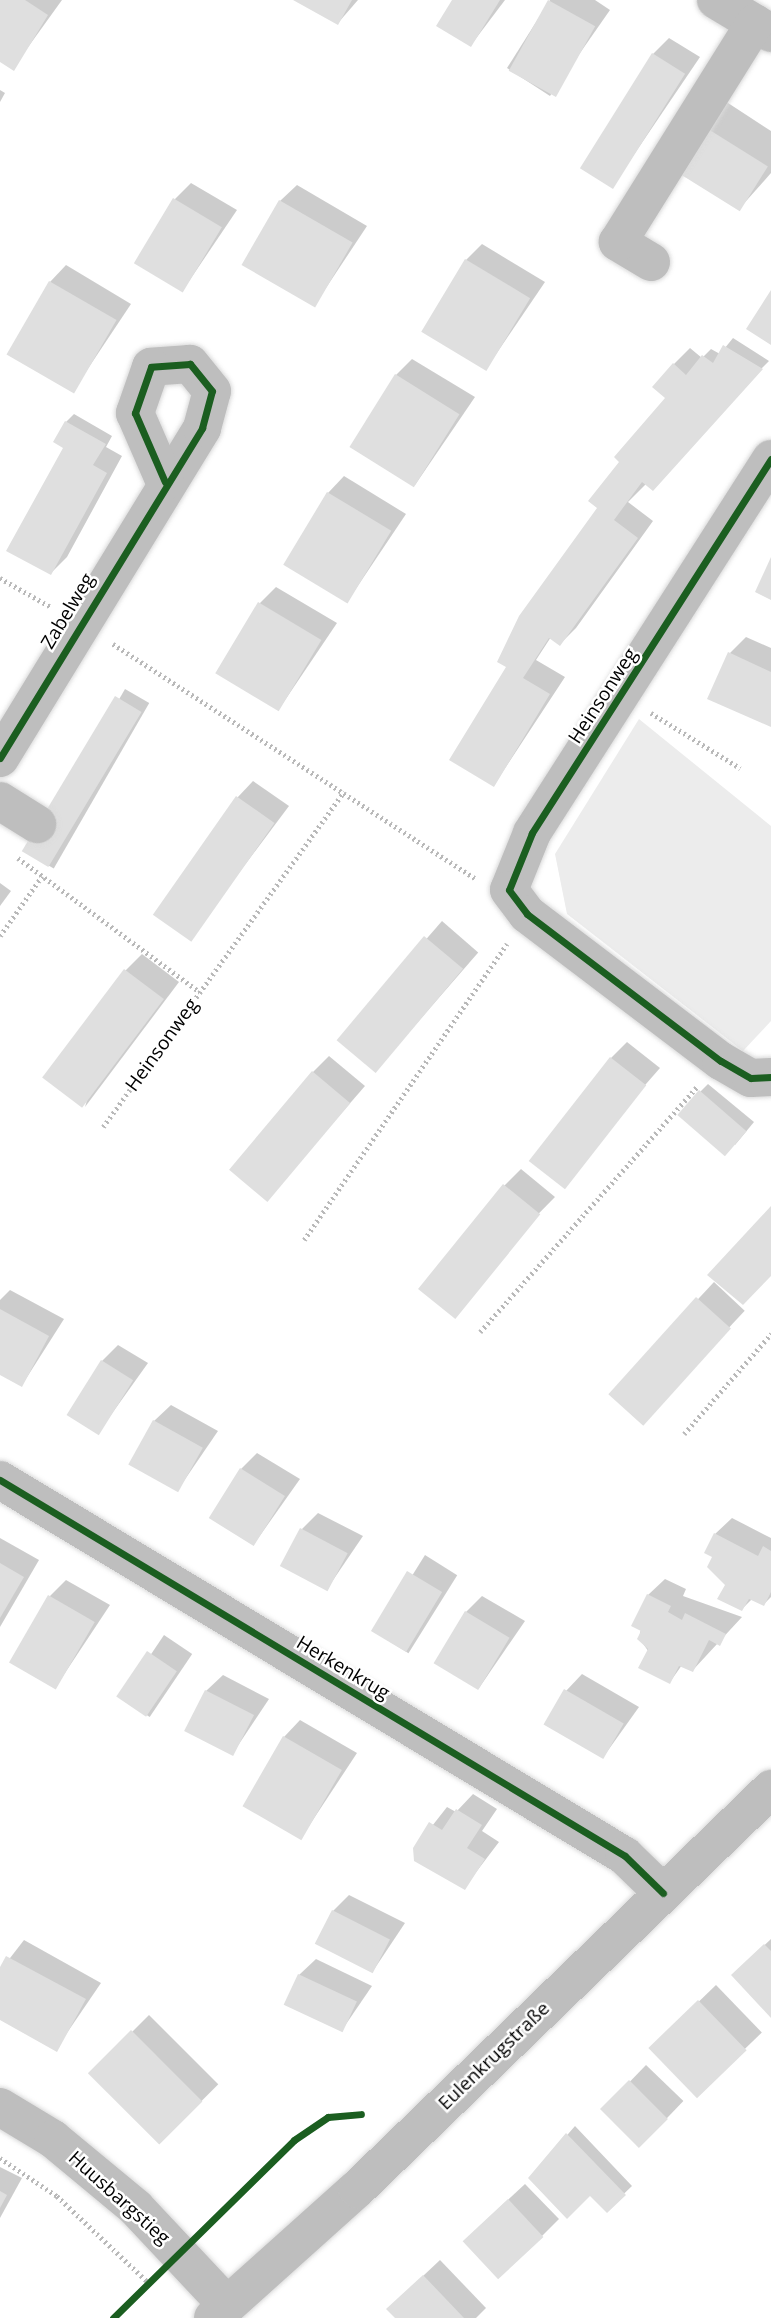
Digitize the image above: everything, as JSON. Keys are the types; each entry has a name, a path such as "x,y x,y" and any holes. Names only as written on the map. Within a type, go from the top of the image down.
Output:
{"street":[{"path":"651,262 618,242 763,28 716,0"},
{"name":"Heinsonweg","path":"518,902 533,834 624,696 771,459"},
{"name":"Zabelweg","path":"0,758 165,482"},
{"path":"0,801 37,824"},
{"path":"518,902 720,1060 751,1078 771,1077"},
{"name":"Herkenkrug","path":"0,1480 625,1856 663,1893"},
{"name":"Eulenkrugstraße","path":"220,2311 357,2189 771,1789"},
{"name":"Huusbargstieg","path":"0,2107 53,2139 136,2208 220,2311"}],"path":[{"path":"0,578 79,622 344,792 465,875 518,902 304,1240"},
{"path":"624,696 740,768"},
{"path":"10,853 200,992"},
{"path":"0,936 42,876"},
{"path":"480,1332 720,1060"},
{"path":"684,1434 771,1334"},
{"path":"0,2158 65,2203 149,2283"}],"shaded area":[{"path":"639,719 771,826 771,1021 743,1051 567,914 555,854"}],"building":[{"path":"0,0 25,0 48,15 14,71 0,62"},
{"path":"293,0 352,0 338,25"},
{"path":"452,0 500,0 471,47 436,26"},
{"path":"548,0 595,26 556,97 509,71"},
{"path":"652,53 685,74 613,189 580,168"},
{"path":"700,124 768,166 740,211 672,169"},
{"path":"173,198 222,227 183,293 134,263"},
{"path":"279,200 353,242 315,307 242,265"},
{"path":"465,259 530,298 486,371 421,332"},
{"path":"49,281 117,320 74,394 6,355"},
{"path":"771,290 771,345 746,329"},
{"path":"723,345 763,369 653,491 642,482 614,520 638,538 560,646 549,638 523,678 550,694 494,787 449,760 506,667 497,662 519,616 597,508 588,501 619,462 614,457 665,398 652,387 673,363 686,375 702,355 713,363"},
{"path":"395,374 459,414 414,487 349,447"},
{"path":"65,421 106,444 93,465 107,473 51,575 6,551 63,448 53,442"},
{"path":"327,492 391,531 348,603 283,565"},
{"path":"771,557 771,600 755,592"},
{"path":"258,602 321,640 279,711 215,673"},
{"path":"728,652 771,672 771,727 707,699"},
{"path":"115,696 142,712 48,867 22,851"},
{"path":"236,796 275,823 191,942 153,915"},
{"path":"424,936 463,969 376,1073 337,1040"},
{"path":"124,969 164,999 82,1108 42,1078"},
{"path":"610,1057 646,1085 565,1189 529,1161"},
{"path":"312,1071 350,1103 267,1202 229,1170"},
{"path":"699,1090 747,1131 725,1156 677,1115"},
{"path":"503,1184 540,1214 455,1319 418,1289"},
{"path":"771,1206 771,1276 743,1305 707,1275"},
{"path":"696,1297 731,1328 643,1426 608,1394"},
{"path":"0,1309 49,1336 22,1387 0,1375"},
{"path":"101,1360 133,1380 99,1435 67,1415"},
{"path":"153,1420 203,1448 178,1492 128,1465"},
{"path":"240,1468 285,1496 254,1546 209,1518"},
{"path":"300,1528 348,1553 327,1591 280,1566"},
{"path":"714,1533 758,1556 763,1546 771,1551 771,1592 764,1606 749,1599 742,1611 717,1599 725,1585 707,1567 712,1557 704,1553"},
{"path":"0,1563 24,1577 0,1618"},
{"path":"407,1571 442,1592 406,1652 371,1631"},
{"path":"647,1594 671,1606 668,1612 682,1620 685,1613 726,1634 720,1646 709,1640 693,1672 679,1666 670,1684 638,1668 648,1649 637,1639 641,1631 631,1626"},
{"path":"48,1595 95,1622 56,1690 9,1663"},
{"path":"465,1611 510,1638 478,1690 434,1663"},
{"path":"147,1651 177,1671 146,1717 116,1697"},
{"path":"564,1689 624,1724 603,1759 544,1725"},
{"path":"205,1690 254,1715 233,1756 184,1731"},
{"path":"283,1736 342,1770 301,1840 242,1806"},
{"path":"456,1809 482,1825 467,1848 485,1859 465,1890 414,1861 413,1848 429,1822 442,1830"},
{"path":"332,1910 390,1940 373,1973 315,1944"},
{"path":"764,1944 771,1951 771,2018 731,1975"},
{"path":"6,1956 86,1999 57,2052 0,2020 0,1967"},
{"path":"298,1974 357,2001 343,2032 284,2005"},
{"path":"698,2000 747,2050 697,2098 648,2048"},
{"path":"131,2030 202,2101 159,2145 88,2073"},
{"path":"629,2080 668,2119 639,2148 600,2109"},
{"path":"566,2133 626,2195 607,2213 590,2196 567,2219 528,2178"},
{"path":"0,2191 7,2195 0,2208"},
{"path":"508,2199 543,2237 498,2279 463,2241"},
{"path":"423,2275 464,2318 395,2318 386,2309"}],"cycle path":[{"path":"0,758 202,428 212,391 190,364 151,367 135,413 165,482"},
{"path":"771,459 532,833 509,890 527,914 721,1061 751,1078 771,1077"},
{"path":"0,1480 625,1856 663,1893"},
{"path":"113,2318 294,2140 328,2117 361,2114"}]}
